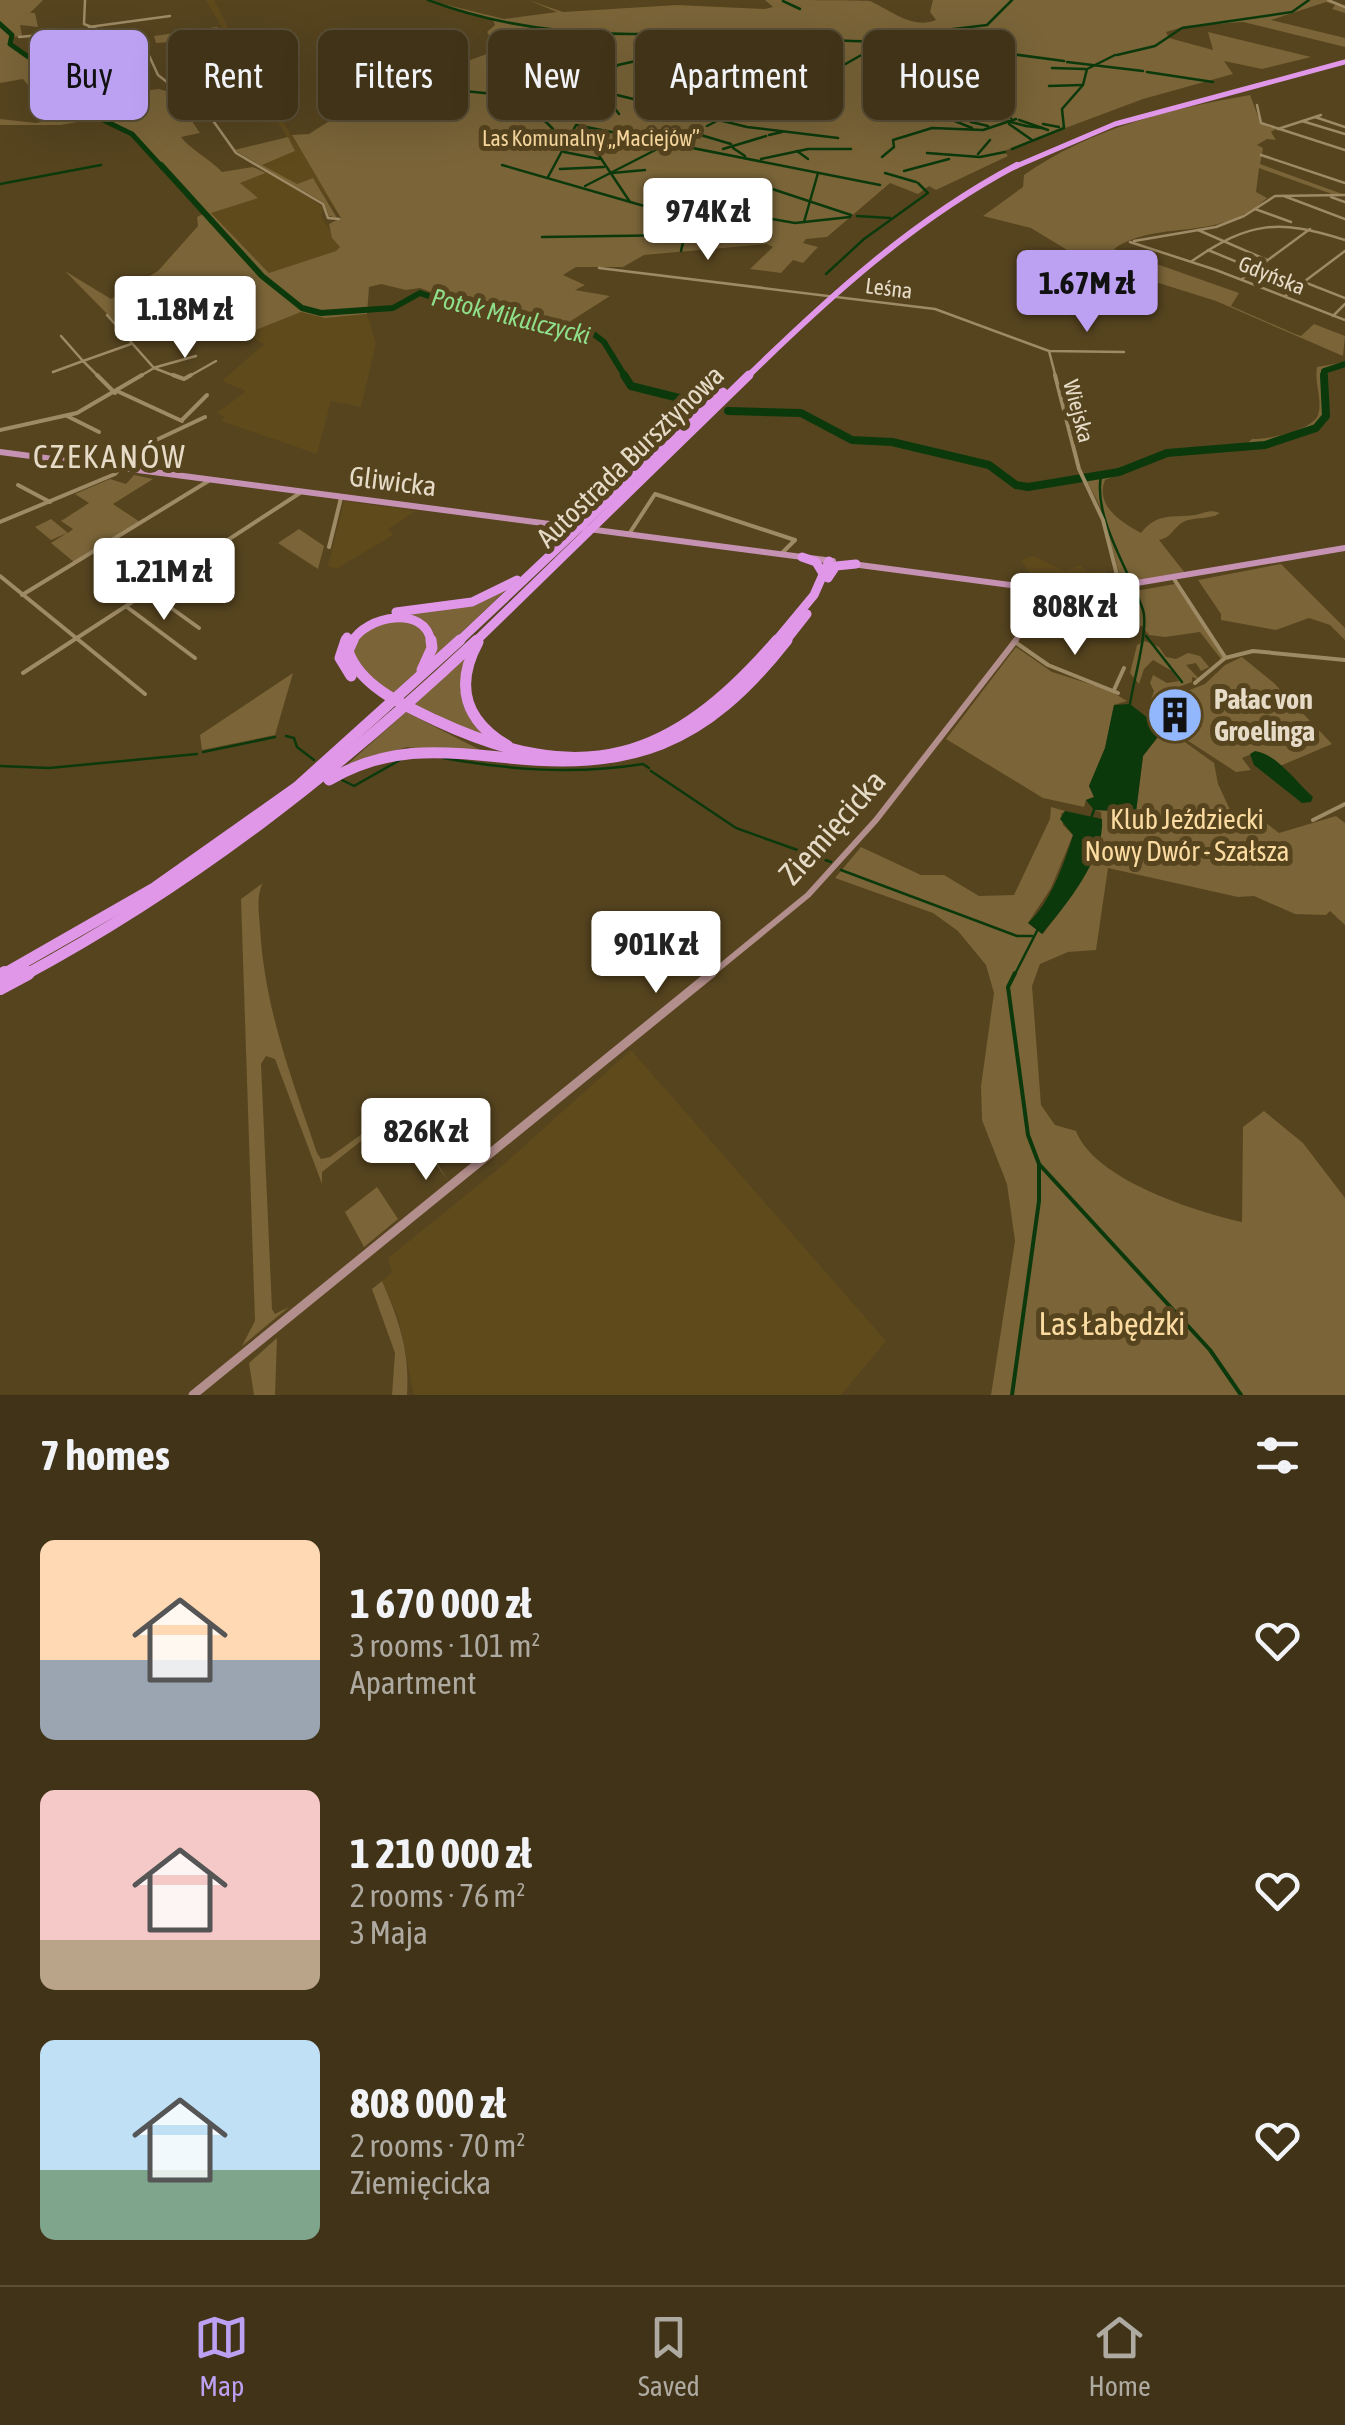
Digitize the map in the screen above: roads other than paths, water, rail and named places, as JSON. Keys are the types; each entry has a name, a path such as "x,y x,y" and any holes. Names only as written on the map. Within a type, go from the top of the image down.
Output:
{"highway":[{"name":"Autostrada Bursztynowa","path":"409,693 501,614 590,523 854,278 926,220 1034,156 1106,126 1188,97 1345,60"},
{"name":"Autostrada Bursztynowa","path":"0,988 158,898 262,826 392,710 558,548 579,534"},
{"path":"531,758 468,744 364,686 343,666 341,650 348,634 374,617 456,606 486,597 515,581 558,548"},
{"path":"802,557 818,564 826,574"},
{"path":"262,826 342,771 389,752 443,749 575,764 624,758 691,733 728,706 764,671 817,602 829,559"},
{"path":"826,574 838,565 856,564"},
{"path":"501,614 470,654 462,692 470,715 486,734 531,758"},
{"path":"409,693 434,647 424,625 406,618 384,619 354,636 348,656 362,677 472,739 531,758"},
{"name":"Autostrada Bursztynowa","path":"0,976 122,908 218,846 392,710"}],"main road":[{"name":"Gliwicka","path":"0,452 829,559"},
{"path":"829,559 1008,584 1048,596 1066,590 1127,587 1345,548"},
{"name":"Gliwicka","path":"781,554 829,559"},
{"path":"829,559 969,578"},
{"path":"1031,593 1048,596"}],"street":[{"path":"84,0 83,23 93,30"},
{"path":"1328,0 1345,6"},
{"path":"88,28 170,16"},
{"path":"19,38 30,36"},
{"path":"148,52 158,75 168,82"},
{"path":"1257,105 1261,124 1345,150"},
{"path":"1278,129 1321,115"},
{"path":"1315,117 1345,128"},
{"path":"212,120 226,143 242,158 323,204 328,218 338,218"},
{"path":"1302,121 1345,134"},
{"path":"1262,155 1345,184"},
{"path":"1324,194 1345,202"},
{"path":"1282,195 1345,219"},
{"path":"1198,230 1244,216 1282,195 1345,195"},
{"path":"1255,209 1345,240"},
{"path":"1192,261 1246,228 1295,224"},
{"path":"1242,279 1310,229"},
{"path":"1198,230 1267,260"},
{"name":"Gdyńska","path":"1198,230 1130,242 1242,279 1345,320"},
{"path":"1208,250 1255,270"},
{"path":"1284,296 1345,250"},
{"path":"1261,265 1345,298"},
{"name":"Leśna","path":"600,268 941,310 1049,351"},
{"path":"1333,316 1345,304"},
{"path":"107,315 153,368 184,379 216,361"},
{"path":"60,336 116,392 182,421"},
{"path":"53,372 132,343"},
{"path":"1049,351 1124,352"},
{"name":"Wiejska","path":"1049,351 1082,479 1103,520 1127,587"},
{"path":"0,430 67,416 153,368 196,356"},
{"path":"176,428 207,395"},
{"path":"67,416 99,432"},
{"path":"0,522 121,468 129,457 176,428 205,417"},
{"path":"125,451 129,457"},
{"path":"22,594 210,480"},
{"path":"18,485 50,502"},
{"path":"23,673 302,492"},
{"path":"629,534 656,494 795,540 781,554"},
{"path":"329,547 342,497"},
{"path":"0,576 145,694"},
{"path":"1174,579 1226,658"},
{"path":"149,592 199,628"},
{"path":"1031,593 1037,614"},
{"name":"Ziemięcicka","path":"193,1395 798,904 861,839 1048,596"},
{"path":"126,607 195,658"},
{"path":"1015,642 1048,666 1116,692 1124,668"},
{"path":"1195,683 1206,678 1226,658 1262,652 1345,660"},
{"path":"1314,820 1345,804"}],"waterway":[{"path":"428,0 533,27 635,34"},
{"path":"945,30 987,25 1012,0"},
{"path":"1117,55 1155,46 1182,28 1292,12 1309,0"},
{"path":"783,1 800,9"},
{"name":"Potok Mikulczycki","path":"0,24 12,35 10,44 54,75 101,119 132,134 163,168"},
{"path":"843,41 863,42"},
{"path":"843,65 863,54"},
{"path":"1015,54 1064,61"},
{"path":"1094,65 1115,55"},
{"path":"619,114 598,86 618,65 635,61"},
{"path":"1067,62 1094,65"},
{"path":"1012,149 1064,128 1062,109 1083,85 1087,69 1094,65"},
{"path":"1094,65 1143,71"},
{"path":"1052,68 1085,69"},
{"path":"1147,72 1213,82"},
{"path":"1049,86 1082,85"},
{"path":"468,91 488,93"},
{"path":"617,95 719,120"},
{"path":"1009,121 1016,119"},
{"path":"531,120 545,121"},
{"path":"707,126 719,120"},
{"path":"719,120 838,138"},
{"path":"952,120 972,128"},
{"path":"968,120 988,126"},
{"path":"1003,120 1009,121"},
{"path":"1019,120 1048,130"},
{"path":"545,121 553,129"},
{"path":"882,157 894,147 893,140 932,128 983,130 1009,121"},
{"path":"1009,121 1042,128"},
{"path":"1009,124 1032,140"},
{"path":"1043,124 1059,127"},
{"path":"548,177 576,125 880,185"},
{"path":"769,135 782,132"},
{"path":"584,133 590,142"},
{"path":"694,133 731,144"},
{"path":"723,149 766,136"},
{"path":"978,154 990,140"},
{"path":"569,142 590,142"},
{"path":"590,142 611,173"},
{"path":"611,173 667,144"},
{"path":"733,148 745,156"},
{"path":"797,151 851,149"},
{"path":"761,159 797,151"},
{"path":"797,151 808,159"},
{"path":"564,152 600,159"},
{"path":"927,153 980,157 1005,152"},
{"path":"904,171 949,159"},
{"path":"0,184 101,165"},
{"name":"Potok Mikulczycki","path":"161,165 262,276 302,308 321,313 393,308 420,293 472,311 595,335 604,342 626,378"},
{"path":"502,165 630,202"},
{"path":"560,169 604,167"},
{"path":"612,173 645,170"},
{"path":"585,186 611,173"},
{"path":"611,173 630,202"},
{"path":"810,201 818,173"},
{"path":"885,173 916,182"},
{"path":"731,180 751,182 810,201"},
{"path":"826,274 864,239 928,193 918,183"},
{"path":"720,199 761,187"},
{"path":"804,222 810,201"},
{"path":"810,201 851,215"},
{"path":"630,202 672,214 721,210 795,223 850,217"},
{"path":"681,251 685,234 726,213"},
{"path":"857,216 890,218"},
{"path":"542,237 684,235"},
{"name":"Potok Mikulczycki","path":"1324,375 1324,371 1345,364"},
{"name":"Potok Mikulczycki","path":"624,375 631,386 699,403"},
{"name":"Potok Mikulczycki","path":"728,411 801,413 852,440 892,442 989,465 1016,485 1028,487 1119,472 1167,453 1265,445 1316,428 1326,416 1324,375"},
{"path":"1101,476 1107,527 1143,610 1142,642 1130,704"},
{"path":"1146,636 1182,682"},
{"path":"286,736 294,738 297,747 314,760"},
{"path":"203,752 275,737"},
{"path":"0,766 49,768 197,754"},
{"path":"443,758 543,770 643,764 649,768"},
{"path":"342,780 354,786 400,760"},
{"path":"651,771 736,828 831,862"},
{"path":"1091,818 1094,810"},
{"path":"841,870 1017,936 1032,936"},
{"path":"1014,976 1038,929"},
{"path":"1015,973 1008,987 1028,1135 1039,1164"},
{"path":"1012,1395 1039,1201 1039,1164"},
{"path":"1039,1164 1210,1350 1241,1395"}],"place":[{"name":"Pałac von Groelinga","path":"1175,715"}],"district":[{"name":"CZEKANÓW","path":"110,456"}],"park label":[{"name":"Las Komunalny „Maciejów”","path":"591,138"},
{"name":"Klub Jeździecki Nowy Dwór - Szałsza","path":"1187,835"},
{"name":"Las Łabędzki","path":"1112,1323"}]}
